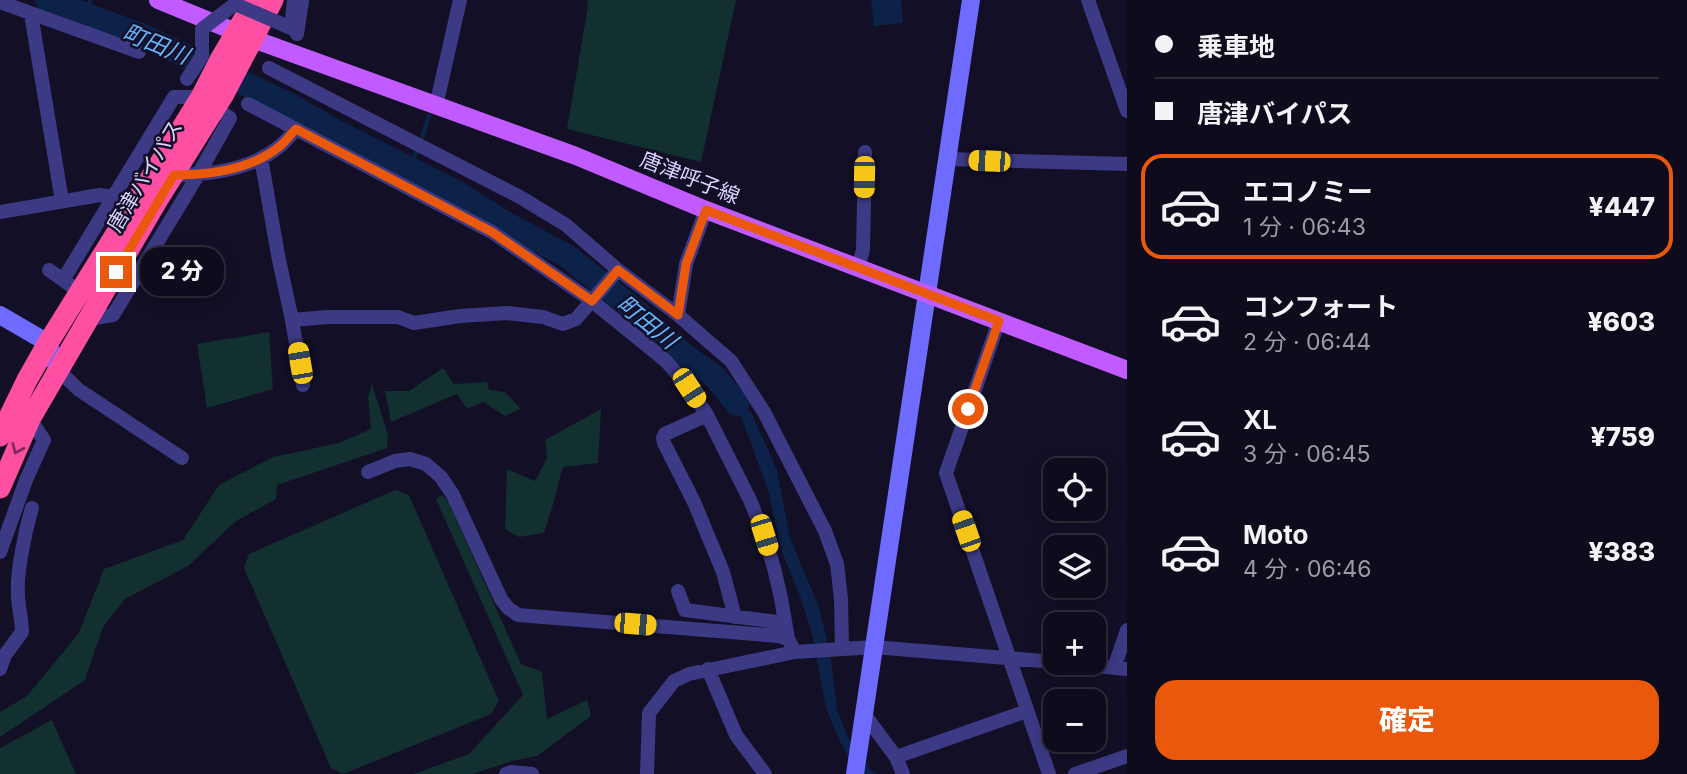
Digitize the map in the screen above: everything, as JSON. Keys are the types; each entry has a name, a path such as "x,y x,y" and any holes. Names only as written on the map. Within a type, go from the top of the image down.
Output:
{"highway":[{"name":"唐津バイパス","path":"0,488 14,414 58,370 174,175 244,36 274,0"},
{"name":"唐津バイパス","path":"237,1 244,36"},
{"name":"唐津バイパス","path":"0,436 14,414 48,344 71,286 212,96"}],"main road":[{"name":"唐津呼子線","path":"158,0 244,36 576,156 706,210 1127,370"}],"street":[{"path":"187,79 202,56 202,29 237,1 291,28 296,0 302,1 297,34"},
{"path":"436,106 460,0"},
{"path":"855,774 971,0"},
{"path":"1088,0 1127,111"},
{"path":"0,2 139,52"},
{"path":"31,14 62,201"},
{"path":"269,68 520,197 566,225 731,361 764,412 825,531 837,564 842,648"},
{"path":"49,270 71,286 114,197 174,97 212,96 230,118 113,315 89,319"},
{"path":"248,104 492,232 592,301 666,361 707,415 750,500 764,535 779,588 791,645"},
{"path":"174,175 198,175 233,169 261,158 280,146 296,129"},
{"path":"858,268 863,250 865,152"},
{"path":"261,158 303,385"},
{"path":"947,159 1127,164"},
{"path":"0,212 100,195 135,202"},
{"path":"678,315 686,264 706,210"},
{"path":"292,320 398,317 414,323 507,313 543,317 563,324 576,319 618,270"},
{"path":"0,315 48,344 58,370 79,390 182,458"},
{"path":"999,321 946,473 1049,774"},
{"path":"0,552 26,480 44,440 14,414"},
{"path":"707,415 665,434 663,438 694,502 723,572 735,617"},
{"path":"368,471 395,461 410,459 426,464 441,477 453,495 501,599 518,615 779,636 791,645"},
{"path":"0,669 5,655 22,632 18,580 32,508"},
{"path":"678,591 685,610 785,624"},
{"path":"1120,668 1127,630"},
{"path":"648,774 649,713 674,681 689,674 791,645 842,648 874,646 1043,662"},
{"path":"708,669 736,735 765,774"},
{"path":"896,757 1027,711"},
{"path":"863,719 896,757 903,774"},
{"path":"1075,774 1127,756"},
{"path":"506,774 531,774"}],"green space":[{"path":"587,0 736,0 701,162 567,129"},
{"path":"269,332 273,389 207,408 197,344"},
{"path":"443,368 454,384 487,382 489,390 505,392 521,409 505,416 483,402 467,409 457,394 391,422 385,391 409,391"},
{"path":"372,384 388,435 387,448 277,485 276,499 236,521 188,566 125,599 103,627 85,680 0,737 0,712 27,696 79,633 104,569 183,540 219,485 273,457 339,443 371,429 368,397"},
{"path":"601,409 598,463 563,467 544,533 519,537 505,529 507,469 535,481 547,458 545,440"},
{"path":"395,490 409,495 499,701 491,714 343,774 331,768 244,568 249,554"},
{"path":"442,495 448,501 521,664 542,672 547,719 587,700 591,716 537,756 473,774 414,774 469,754 523,695 436,499"},
{"path":"52,720 76,774 0,774 0,748"}],"water":[{"path":"871,0 901,0 903,23 874,26"},
{"path":"715,377 752,414 777,470 790,538 819,607 831,658 837,709 849,740 870,769 877,774 858,774 839,740 826,708 812,634 782,552 768,490 742,419"}],"waterway":[{"name":"町田川","path":"47,0 146,37 288,104 335,131 456,192 505,223 567,256 629,305 683,354 715,377 737,404"},
{"path":"89,16 90,1"},
{"path":"421,140 429,116"},
{"path":"410,169 417,150"}],"route":[{"path":"116,272 174,175 198,175 233,169 261,158 280,146 296,129 492,232 592,301 618,270 678,315 686,264 706,210 999,321 968,409"}]}
